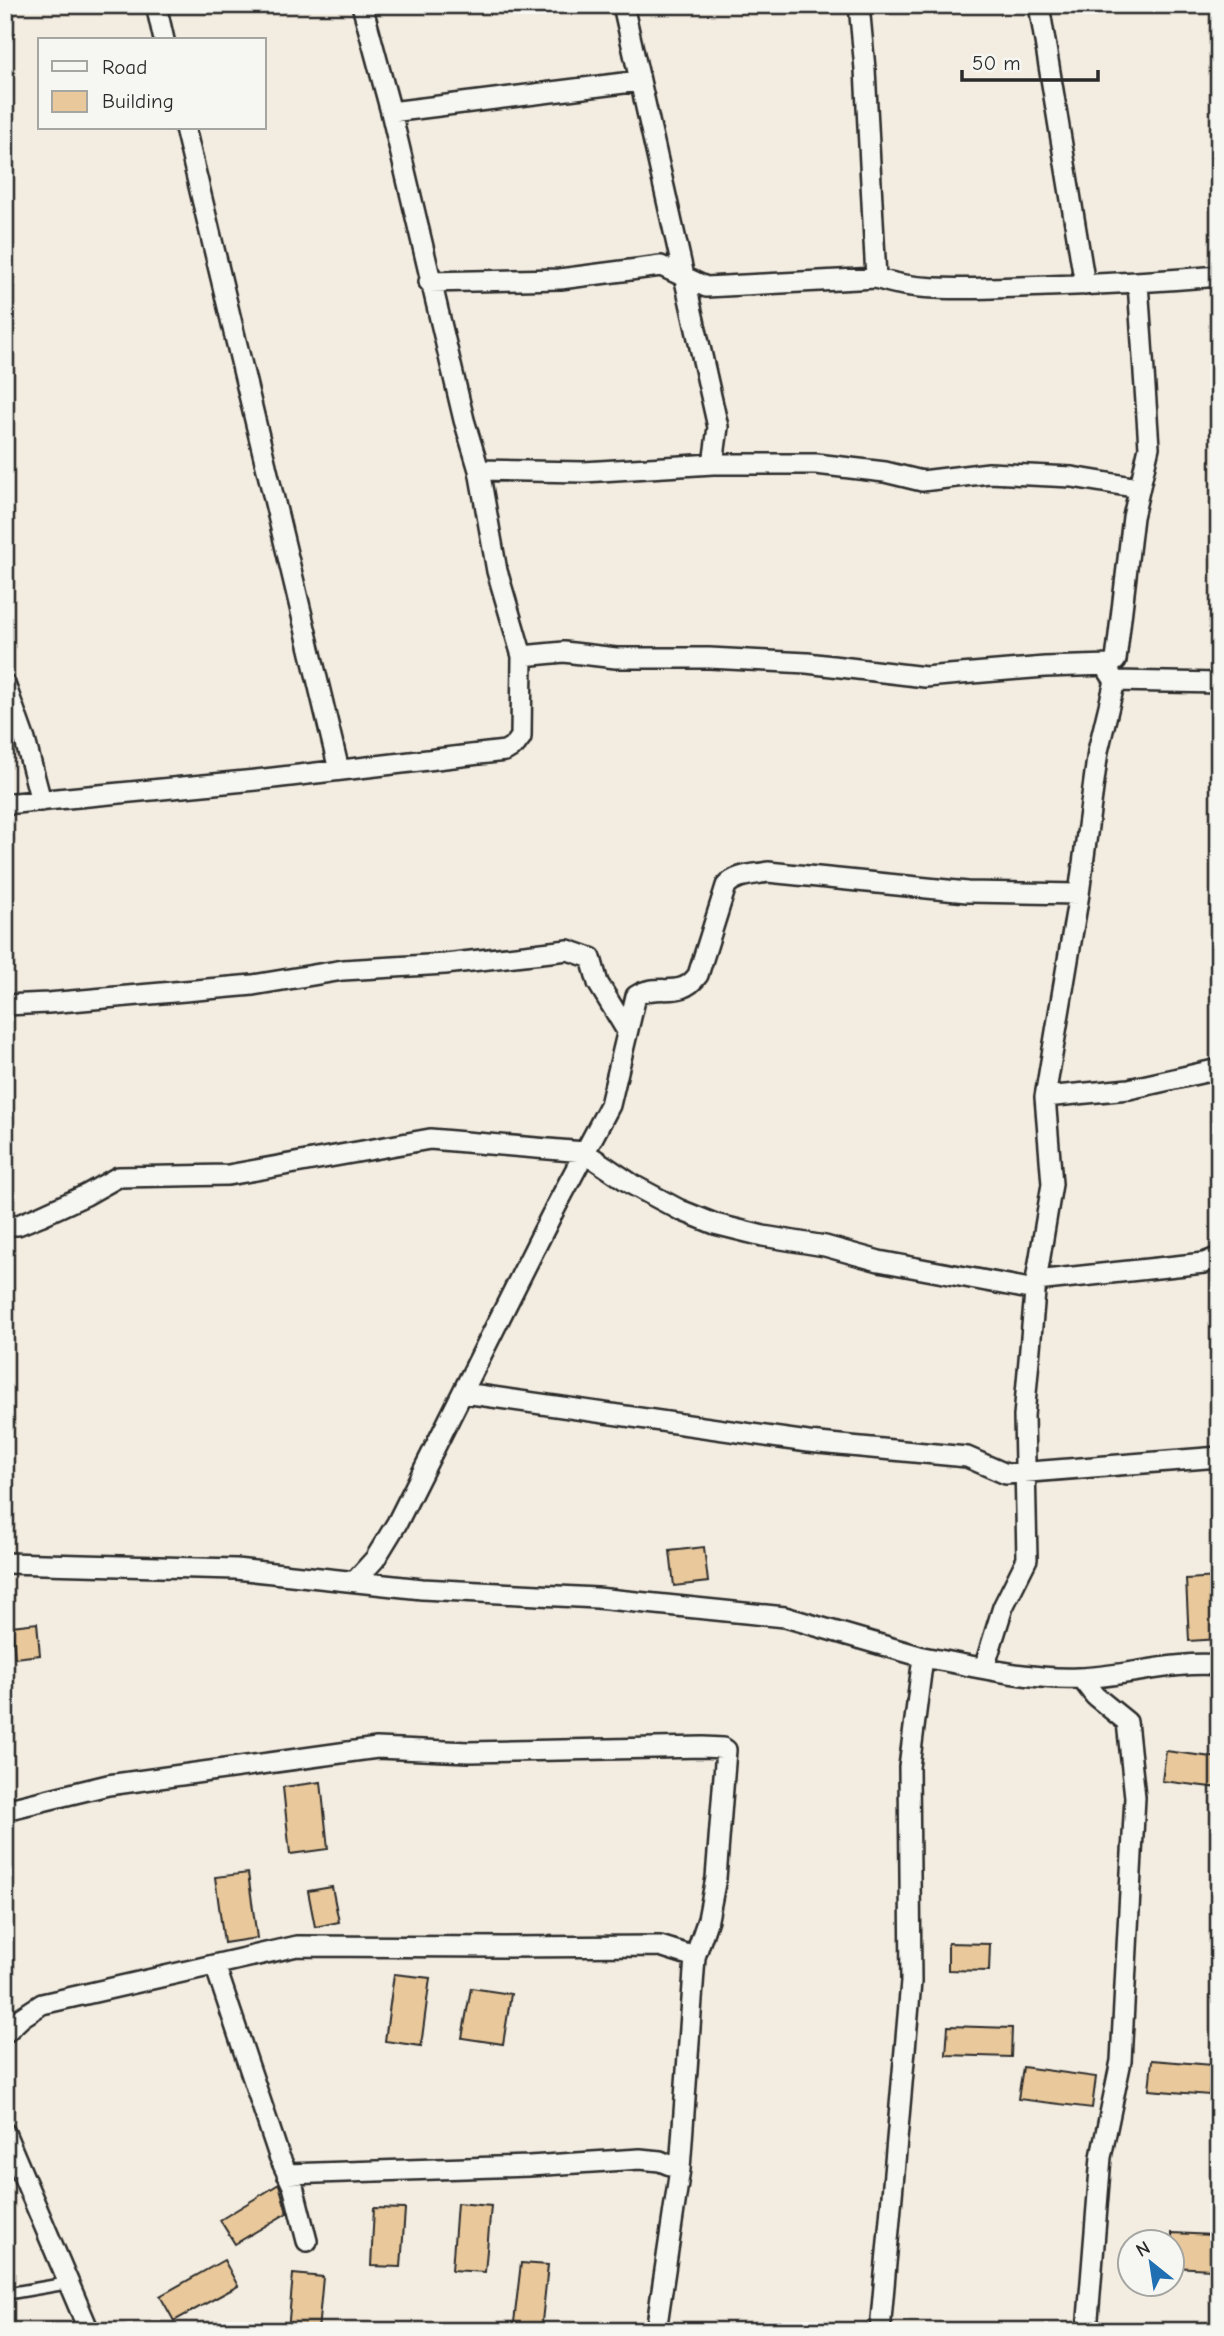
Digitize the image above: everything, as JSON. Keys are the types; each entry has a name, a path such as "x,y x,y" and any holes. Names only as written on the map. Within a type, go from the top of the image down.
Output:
{"street":[{"path":"156,5 164,38"},
{"path":"5,804 505,751 522,737 522,656 497,571 479,470 429,282 391,112 362,5"},
{"path":"623,5 718,427 713,464"},
{"path":"859,5 876,278"},
{"path":"1039,5 1085,285"},
{"path":"391,112 640,81"},
{"path":"185,130 340,770"},
{"path":"429,282 560,279 662,266 706,287 876,278 892,284 964,289 1138,283 1219,276"},
{"path":"984,1668 1003,1607 1027,1559 1024,1416 1036,1286 1052,1184 1045,1097 1079,894 1110,665 1116,660 1133,517 1149,447 1138,283"},
{"path":"479,470 584,472 713,464 816,464 885,472 922,481 989,473 1072,477 1139,488"},
{"path":"522,656 564,652 616,658 795,662 925,677 1045,667 1219,683"},
{"path":"5,684 25,740 41,801"},
{"path":"355,1581 375,1559 397,1523 610,1105 636,996 642,992 682,990 690,986 698,975 726,886 737,877 768,873 967,892 1079,894"},
{"path":"5,1005 253,985 343,970 445,964 568,950 591,958 598,983 627,1031"},
{"path":"1045,1097 1129,1089 1219,1069"},
{"path":"5,1225 18,1225 40,1216 118,1177 228,1175 430,1139 584,1152 633,1185 680,1210 715,1224 763,1236 825,1246 879,1261 1036,1286 1204,1263 1219,1257"},
{"path":"464,1393 808,1442 967,1457 1006,1474 1219,1457"},
{"path":"5,1563 236,1569 422,1589 597,1598 785,1617 923,1657 1039,1678 1081,1678 1202,1663 1219,1665"},
{"path":"880,2331 911,1982 909,1767 923,1657"},
{"path":"1081,1678 1095,1696 1127,1722 1135,1797 1121,2061 1101,2157 1087,2331"},
{"path":"5,1810 108,1785 377,1748 469,1752 723,1748 727,1754 716,1878 708,1919 695,1957 680,2169 656,2331"},
{"path":"5,2034 22,2017 42,2004 296,1946 660,1945 695,1957"},
{"path":"215,1965 279,2156 293,2186 307,2241"},
{"path":"5,2133 89,2331"},
{"path":"287,2174 529,2166 640,2159 660,2161 680,2169"}],"lane":[{"path":"5,2294 69,2283"}],"building":[{"path":"704,1547 708,1582 674,1586 670,1551"},
{"path":"1219,1577 1219,1639 1189,1641 1186,1579"},
{"path":"37,1623 40,1655 15,1658 12,1626"},
{"path":"1166,1751 1219,1758 1219,1788 1162,1781"},
{"path":"321,1782 328,1849 290,1854 283,1787"},
{"path":"248,1873 257,1938 224,1943 215,1877"},
{"path":"332,1887 339,1922 315,1927 308,1891"},
{"path":"948,1943 990,1944 989,1971 948,1970"},
{"path":"394,1974 430,1978 421,2046 385,2041"},
{"path":"471,1988 511,1994 503,2044 462,2038"},
{"path":"948,2026 1012,2028 1011,2057 946,2055"},
{"path":"1152,2060 1212,2065 1209,2095 1149,2090"},
{"path":"1023,2067 1096,2077 1092,2108 1018,2099"},
{"path":"279,2184 287,2213 235,2244 220,2220"},
{"path":"457,2203 491,2206 485,2272 452,2270"},
{"path":"374,2208 405,2209 401,2267 371,2266"},
{"path":"1186,2234 1213,2235 1212,2269 1186,2268"},
{"path":"224,2260 238,2286 174,2321 160,2296"},
{"path":"521,2263 548,2265 541,2331 513,2331"},
{"path":"293,2274 323,2277 318,2331 288,2331"}]}
